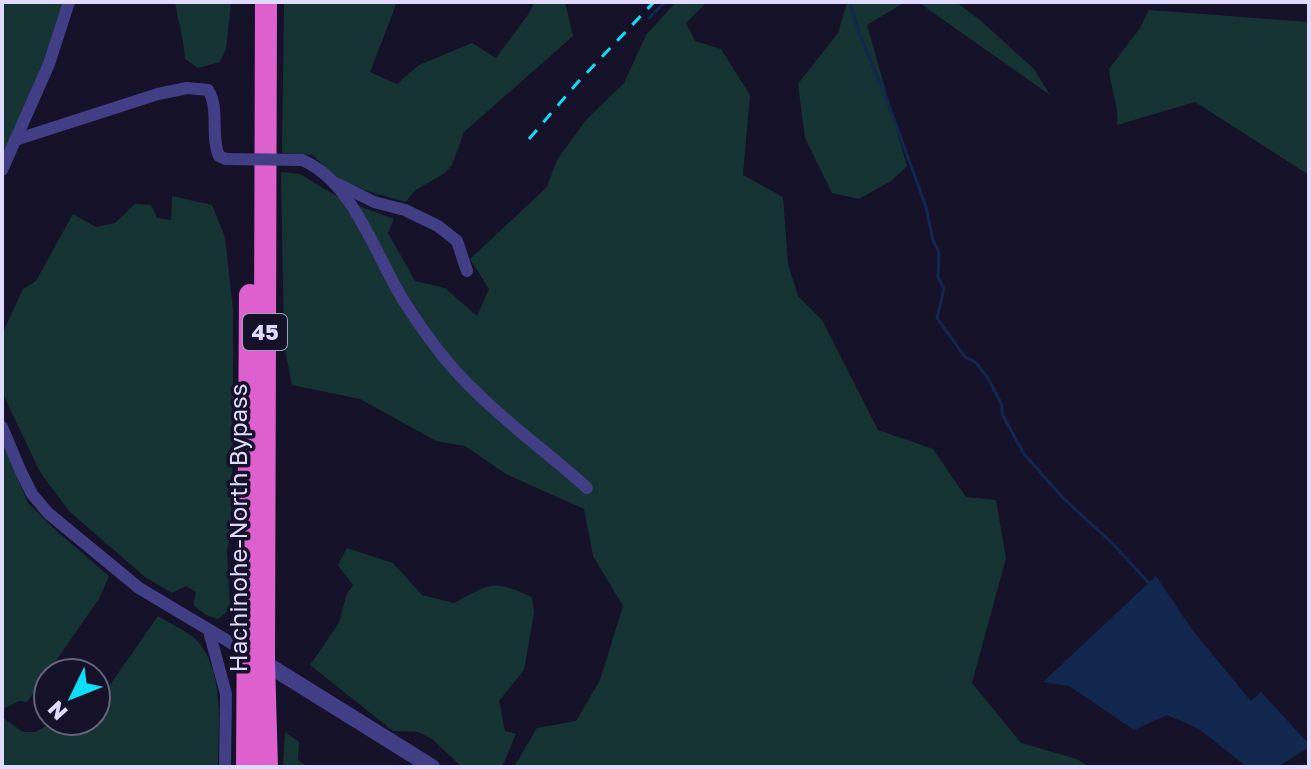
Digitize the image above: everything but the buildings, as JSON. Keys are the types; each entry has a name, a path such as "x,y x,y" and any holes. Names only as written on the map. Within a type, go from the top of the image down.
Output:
{"highway":[{"name":"Hachinohe-North Bypass","path":"252,2 256,658 267,767"},
{"name":"Hachinohe-North Bypass","path":"247,767 256,658 266,2"}],"street":[{"path":"2,170 49,64 69,2"},
{"path":"15,140 158,94 199,87 208,90 212,97 215,147 219,156 226,159 302,160 322,170 342,192 405,303 439,354 475,392 587,488"},
{"path":"332,181 374,202 421,216 438,226 457,241 467,271"},
{"path":"2,427 32,494 48,513 139,588 432,767"},
{"path":"209,631 226,694 225,767"}],"green space":[{"path":"2,2 66,2 60,24 2,159"},
{"path":"175,2 231,2 226,49 220,62 198,68 185,59"},
{"path":"284,2 397,2 370,72 397,84 419,65 472,43 496,58 534,2 565,2 573,36 464,132 452,165 445,173 414,191 406,202 336,179 313,155 282,153"},
{"path":"676,2 707,2 686,23 695,41 721,49 750,95 743,175 783,197 788,264 798,296 822,320 878,430 933,449 966,497 996,500 1006,558 972,683 1021,743 1077,759 1090,767 514,767 537,728 576,721 600,680 623,606 593,556 584,509 506,474 465,446 436,441 360,399 292,385 284,345 281,172 300,174 343,200 394,219 388,233 415,281 445,288 477,316 489,289 470,259 547,187 557,160 586,120 624,83 646,35"},
{"path":"847,2 905,2 867,25 907,166 891,181 859,199 832,193 805,138 798,84 838,33"},
{"path":"918,2 956,2 1034,69 1050,95"},
{"path":"1149,10 1309,22 1309,175 1195,102 1117,125 1109,69 1140,28"},
{"path":"172,196 212,205 225,237 233,310 231,531 227,551 230,609 218,619 193,605 196,592 186,586 172,593 145,577 69,511 40,472 2,392 2,334 23,289 36,281 73,214 96,227 115,223 135,204 151,205 157,218 171,220"},
{"path":"2,443 28,503 109,576 99,599 58,657 32,657 32,695 27,702 19,701 5,708 2,717"},
{"path":"347,548 393,563 422,595 454,603 485,588 499,586 532,597 534,613 524,670 499,701 505,731 516,734 502,767 462,767 432,739 418,732 393,731 310,665 339,623 346,596 353,585 338,565"},
{"path":"158,616 191,636 208,657 217,687 218,767 2,767 2,717 23,732 32,732 32,737 112,737 112,682"},
{"path":"285,732 299,742 298,760 308,767 283,767"}],"water":[{"path":"1156,576 1193,631 1251,701 1261,692 1309,747 1278,767 1247,767 1199,729 1167,715 1134,730 1069,686 1043,682"}],"waterway":[{"path":"649,18 665,2"},
{"path":"850,2 926,207 933,240 939,252 938,277 944,289 937,318 965,357 975,362 988,378 1002,405 1002,414 1024,454 1064,499 1110,541 1148,582"}],"railway":[{"path":"529,139 654,2"}]}
